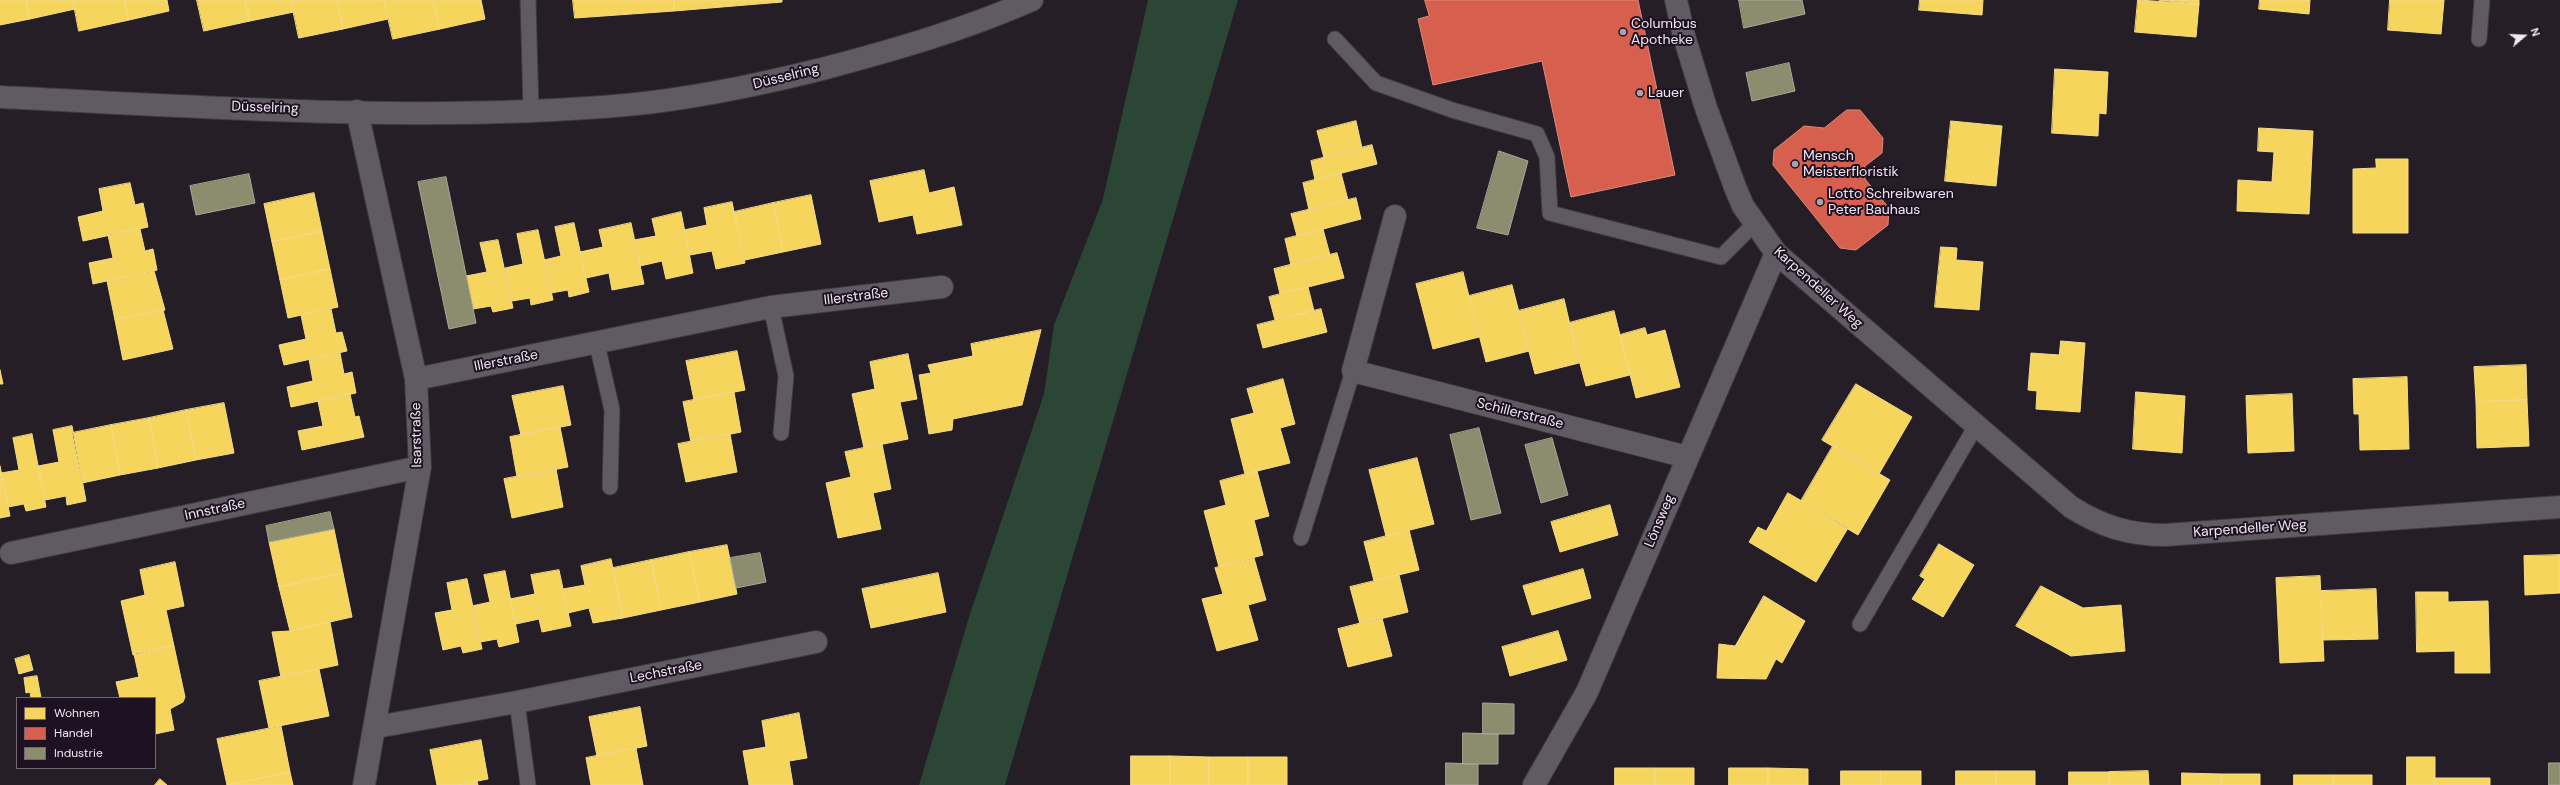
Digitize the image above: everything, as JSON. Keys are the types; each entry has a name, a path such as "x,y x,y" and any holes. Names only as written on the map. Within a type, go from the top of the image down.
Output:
{"street":[{"name":"Düsselring","path":"0,97 357,111 463,113 628,105 752,86 902,48 982,22 1032,0"},
{"name":"Karpendeller Weg","path":"1676,0 1684,36 1706,108 1743,206 1754,224 1776,253 1977,424 2071,507 2104,526 2134,534 2165,535 2560,508"},
{"name":"Isarstraße","path":"357,111 416,379 420,467 376,727 364,785"},
{"path":"1353,371 1395,216"},
{"name":"Lönsweg","path":"1534,785 1587,692 1776,253"},
{"name":"Illerstraße","path":"416,379 597,344 771,307 942,287"},
{"name":"Schillerstraße","path":"1353,371 1687,457"},
{"name":"Innstraße","path":"11,553 420,467"},
{"name":"Lechstraße","path":"376,727 517,702 816,642"}],"lane":[{"path":"528,0 531,110"},
{"path":"2479,39 2482,0"},
{"path":"1335,39 1376,83 1452,110 1537,134 1547,157 1550,214 1721,257 1754,224"},
{"path":"771,307 786,376 781,433"},
{"path":"597,344 612,410 610,487"},
{"path":"1301,538 1353,371"},
{"path":"1860,624 1977,424"},
{"path":"517,702 528,785"}],"green space":[{"path":"1148,0 1238,0 1005,785 919,785 970,614 1044,394 1054,325 1103,199"}],"building: Wohnen":[{"path":"0,0 26,0 30,19 0,25"},
{"path":"26,0 73,0 75,9 30,19"},
{"path":"73,0 124,0 129,20 79,31"},
{"path":"124,0 167,0 169,11 129,20"},
{"path":"197,0 245,0 250,21 204,31"},
{"path":"245,0 291,0 294,12 250,21"},
{"path":"291,0 337,0 343,29 299,38"},
{"path":"337,0 384,0 388,19 343,29"},
{"path":"384,0 433,0 440,29 393,39"},
{"path":"433,0 481,0 485,19 440,29"},
{"path":"573,0 674,0 674,11 575,18"},
{"path":"674,0 782,0 782,2 674,11"},
{"path":"1920,0 1983,0 1982,15 1919,10"},
{"path":"2138,0 2199,4 2196,37 2135,32"},
{"path":"2159,0 2199,0 2199,4"},
{"path":"2260,0 2310,0 2309,14 2259,9"},
{"path":"2390,0 2444,0 2441,34 2388,30"},
{"path":"2055,69 2108,72 2106,114 2099,113 2098,136 2052,133"},
{"path":"1356,121 1362,148 1324,158 1317,131"},
{"path":"1951,121 2002,126 1996,186 1945,181"},
{"path":"2259,128 2313,131 2309,214 2237,211 2238,180 2272,182 2274,152 2258,151"},
{"path":"1372,145 1377,164 1315,180 1311,161"},
{"path":"2376,159 2408,159 2408,233 2353,233 2353,169 2376,168"},
{"path":"924,170 929,193 954,187 962,225 917,234 913,215 879,222 870,181"},
{"path":"1341,173 1348,200 1309,210 1303,183"},
{"path":"130,183 135,205 143,203 148,227 83,241 78,217 103,211 99,189"},
{"path":"314,193 322,231 272,242 264,204"},
{"path":"811,195 821,244 783,252 773,203"},
{"path":"1356,198 1361,219 1297,236 1291,214"},
{"path":"732,202 745,263 716,269 712,251 690,255 684,230 707,225 704,208"},
{"path":"773,203 783,252 745,260 734,212"},
{"path":"681,212 693,273 666,279 662,261 640,266 634,240 656,236 652,219"},
{"path":"574,223 589,292 569,297 568,290 551,293 544,260 561,256 555,227"},
{"path":"631,223 644,284 612,290 609,273 586,278 580,252 603,247 599,230"},
{"path":"140,229 145,251 153,249 157,270 93,284 89,263 113,258 108,235"},
{"path":"1323,229 1330,255 1291,265 1285,239"},
{"path":"538,230 553,300 531,305 530,298 512,301 505,268 523,264 517,234"},
{"path":"322,231 330,269 280,280 272,242"},
{"path":"498,240 513,308 493,312 491,306 473,309 466,276 487,272 480,243"},
{"path":"1941,247 1957,248 1956,260 1983,262 1979,310 1935,307"},
{"path":"1337,253 1344,278 1280,294 1274,269"},
{"path":"330,269 338,307 288,318 280,280"},
{"path":"154,271 165,310 115,320 107,281"},
{"path":"1463,272 1479,337 1433,349 1416,284"},
{"path":"1512,285 1529,351 1486,362 1469,296"},
{"path":"1308,287 1314,311 1275,320 1269,297"},
{"path":"1564,299 1579,363 1535,374 1518,311"},
{"path":"331,309 336,333 342,332 347,351 284,365 279,345 306,339 301,315"},
{"path":"1321,309 1327,332 1263,348 1257,325"},
{"path":"163,310 173,349 123,360 115,320"},
{"path":"1614,311 1630,375 1586,386 1569,323"},
{"path":"1645,328 1647,335 1665,330 1680,387 1636,398 1620,335"},
{"path":"1041,330 1022,405 953,419 952,430 929,434 919,375 931,373 928,365 973,356 971,344"},
{"path":"2061,341 2085,343 2080,412 2036,409 2037,391 2028,390 2031,353 2059,355"},
{"path":"737,351 745,390 694,400 686,361"},
{"path":"340,353 344,374 352,372 356,393 291,407 287,387 313,381 309,359"},
{"path":"908,354 917,399 900,402 908,439 864,448 852,394 875,389 870,362"},
{"path":"2526,365 2527,400 2476,402 2474,367"},
{"path":"0,370 3,384 0,384"},
{"path":"2407,377 2409,449 2360,450 2359,414 2354,414 2353,379"},
{"path":"1283,379 1295,424 1280,428 1290,463 1245,474 1231,419 1254,413 1247,389"},
{"path":"1856,384 1912,417 1879,474 1822,440"},
{"path":"563,386 571,425 521,435 512,396"},
{"path":"734,392 741,432 691,442 683,402"},
{"path":"2136,392 2185,396 2182,453 2133,449"},
{"path":"350,394 355,417 359,416 364,437 302,450 298,431 323,426 318,401"},
{"path":"2292,394 2294,451 2248,453 2246,396"},
{"path":"2527,400 2529,446 2477,448 2476,402"},
{"path":"224,403 234,453 196,460 186,410"},
{"path":"186,410 196,460 158,468 149,418"},
{"path":"149,418 158,468 120,475 111,425"},
{"path":"111,425 120,475 82,483 72,433"},
{"path":"72,426 86,501 67,505 66,496 45,500 38,466 59,462 53,430"},
{"path":"560,427 568,467 517,477 510,437"},
{"path":"32,434 46,507 26,511 24,504 8,507 1,473 19,470 13,438"},
{"path":"730,434 737,472 686,482 678,444"},
{"path":"882,444 891,489 873,493 881,529 838,538 826,483 851,477 845,452"},
{"path":"1833,446 1890,480 1858,535 1801,501"},
{"path":"1417,458 1434,524 1386,536 1369,470"},
{"path":"0,466 10,516 0,518"},
{"path":"556,469 563,507 512,518 504,479"},
{"path":"1257,471 1269,516 1254,520 1263,555 1219,567 1204,511 1226,505 1220,481"},
{"path":"1788,493 1848,528 1816,582 1749,542 1758,527 1766,531"},
{"path":"1610,505 1618,535 1560,552 1551,522"},
{"path":"334,529 343,573 279,587 269,542"},
{"path":"1409,530 1419,570 1374,581 1364,542"},
{"path":"1939,544 1974,565 1943,617 1912,599 1925,579 1920,576"},
{"path":"727,545 737,594 700,602 689,552"},
{"path":"689,552 700,602 661,610 651,560"},
{"path":"2560,555 2560,593 2525,595 2524,556"},
{"path":"1254,558 1266,600 1248,605 1258,640 1217,651 1202,599 1223,594 1215,568"},
{"path":"611,559 623,618 593,623 589,608 568,613 563,589 585,585 581,566"},
{"path":"651,560 661,610 623,618 613,568"},
{"path":"175,562 184,606 166,610 174,646 133,655 121,601 145,595 140,570"},
{"path":"1583,569 1591,598 1532,615 1523,586"},
{"path":"559,570 571,626 542,632 539,619 516,624 510,599 535,594 531,575"},
{"path":"505,571 519,642 499,647 497,639 480,642 472,606 490,602 484,575"},
{"path":"343,573 352,617 290,631 279,587"},
{"path":"938,573 946,612 871,628 862,589"},
{"path":"1399,575 1408,612 1360,624 1350,587"},
{"path":"2320,576 2324,661 2280,663 2276,578"},
{"path":"467,579 482,649 463,653 461,646 443,650 435,613 452,610 447,583"},
{"path":"2041,586 2083,608 2121,605 2125,651 2071,656 2016,626"},
{"path":"2376,589 2378,639 2323,640 2321,591"},
{"path":"2416,592 2448,592 2448,602 2488,601 2490,673 2455,673 2455,651 2417,652"},
{"path":"1764,596 1805,621 1782,663 1776,659 1766,679 1717,678 1719,644 1735,646"},
{"path":"1382,618 1392,656 1348,667 1338,629"},
{"path":"330,622 338,665 281,677 272,632 290,631"},
{"path":"1558,631 1567,660 1510,676 1502,647"},
{"path":"174,646 185,697 183,702 170,709 174,730 156,734 156,697 120,697 116,682 139,677 134,654"},
{"path":"29,655 33,670 19,674 15,659"},
{"path":"319,669 329,716 269,728 259,681"},
{"path":"37,676 41,697 31,697 30,692 26,693 24,678"},
{"path":"640,707 647,746 597,756 589,717"},
{"path":"799,713 807,758 789,761 793,785 749,785 743,751 766,747 762,721"},
{"path":"281,726 290,772 227,785 217,739"},
{"path":"481,740 488,779 457,785 437,785 430,750"},
{"path":"636,748 643,785 591,785 586,758"},
{"path":"1131,756 1170,756 1170,785 1131,785"},
{"path":"1170,756 1209,757 1209,785 1170,785"},
{"path":"1209,757 1248,757 1248,785 1209,785"},
{"path":"1248,757 1287,757 1287,785 1248,785"},
{"path":"2407,757 2435,757 2435,785 2407,785"},
{"path":"1615,768 1655,768 1655,785 1615,785"},
{"path":"1655,768 1694,768 1694,785 1655,785"},
{"path":"1729,768 1768,768 1768,785 1729,785"},
{"path":"1768,768 1808,769 1808,785 1768,785"},
{"path":"1841,771 1881,771 1881,785 1841,785"},
{"path":"1881,771 1921,771 1921,785 1881,785"},
{"path":"1956,771 1996,771 1996,785 1956,785"},
{"path":"1996,771 2035,771 2035,785 1996,785"},
{"path":"2148,771 2149,785 2109,785 2109,772"},
{"path":"290,772 293,785 227,785"},
{"path":"2069,772 2109,772 2109,785 2069,785"},
{"path":"2182,773 2221,774 2221,785 2182,785"},
{"path":"2221,774 2260,774 2260,785 2221,785"},
{"path":"2294,775 2333,775 2333,785 2294,785"},
{"path":"2333,775 2372,775 2372,785 2333,785"},
{"path":"2435,778 2490,778 2490,785 2435,785"},
{"path":"160,779 167,785 155,785"},
{"path":"477,781 478,785 457,785"}],"building: Handel":[{"path":"1425,0 1638,0 1675,175 1571,197 1542,61 1433,85 1418,19 1429,16"},
{"path":"1847,110 1860,110 1883,138 1882,153 1865,166 1865,179 1889,208 1888,225 1856,250 1840,248 1773,165 1774,150 1804,126 1824,128"}],"building: Industrie":[{"path":"1739,0 1802,0 1805,14 1744,28"},
{"path":"1789,63 1795,91 1752,101 1746,73"},
{"path":"1499,151 1528,161 1508,235 1477,228"},
{"path":"249,174 255,203 196,215 190,186"},
{"path":"446,177 476,323 449,329 418,182"},
{"path":"1479,428 1501,513 1471,520 1450,435"},
{"path":"1552,438 1568,495 1541,503 1525,445"},
{"path":"330,512 334,529 269,542 266,526"},
{"path":"760,553 766,582 736,588 730,558"},
{"path":"1483,703 1514,704 1514,734 1483,734"},
{"path":"1463,733 1498,734 1498,764 1463,764"},
{"path":"1446,763 1478,764 1478,785 1446,785"},
{"path":"2549,763 2560,763 2560,785 2549,785"}],"place":[{"name":"Columbus Apotheke","path":"1623,32"},
{"name":"Lauer","path":"1640,93"},
{"name":"Mensch Meisterfloristik","path":"1795,164"},
{"name":"Lotto Schreibwaren Peter Bauhaus","path":"1820,202"}]}
